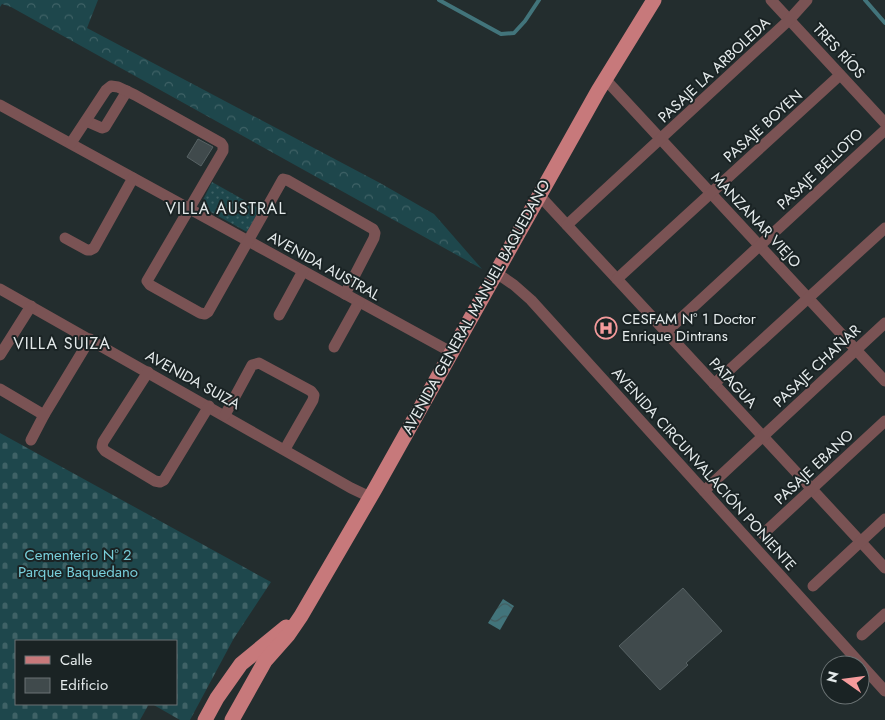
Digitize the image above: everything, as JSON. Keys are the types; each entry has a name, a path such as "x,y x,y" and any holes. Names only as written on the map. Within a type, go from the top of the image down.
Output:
{"main road":[{"name":"AVENIDA GENERAL MANUEL BAQUEDANO","path":"232,720 265,661 288,635 301,616 370,497 539,195 654,0"},
{"name":"AVENIDA GENERAL MANUEL BAQUEDANO","path":"205,720 241,664 268,640 301,616"}],"street":[{"name":"TRES RÍOS","path":"770,0 885,123"},
{"name":"PASAJE LA ARBOLEDA","path":"567,225 789,20 806,0"},
{"name":"PASAJE BOYEN","path":"617,279 840,75"},
{"name":"MANZANAR VIEJO","path":"606,80 885,381"},
{"path":"71,143 106,90 111,86 131,93 221,143 223,150 147,281 150,285 200,313 205,314 208,312 283,179 373,229 375,233 374,238 345,294"},
{"path":"86,121 102,128 105,127 131,93"},
{"name":"AVENIDA AUSTRAL","path":"0,105 451,352"},
{"name":"PASAJE BELLOTO","path":"666,332 885,130"},
{"path":"65,238 86,250 94,248 133,178"},
{"name":"PATAGUA","path":"539,195 885,568"},
{"path":"714,384 885,228"},
{"path":"279,315 303,272"},
{"name":"AVENIDA CIRCUNVALACIÓN PONIENTE","path":"495,272 514,284 531,300 885,691"},
{"name":"AVENIDA SUIZA","path":"0,288 351,488 370,497"},
{"path":"334,347 359,302"},
{"path":"0,355 30,306"},
{"name":"PASAJE CHAÑAR","path":"704,491 885,323"},
{"path":"31,440 90,339"},
{"path":"225,415 252,365 255,363 259,362 311,391 314,395 285,449"},
{"path":"148,372 103,442 102,447 105,451 155,481 160,482 164,480 209,406"},
{"path":"0,389 44,415"},
{"name":"PASAJE EBANO","path":"763,534 885,421"},
{"path":"813,586 885,519"},
{"path":"862,635 885,614"}],"green space":[{"path":"0,0 98,0 87,28 380,183 434,214 482,269 11,7 2,4 0,7"},
{"path":"212,182 260,209 247,232 200,206"},
{"name":"Cementerio N° 2 Parque Baquedano","path":"0,433 271,582 234,638 190,720 180,720 154,705 178,705 178,640 15,640 15,705 148,705 140,720 0,720"}],"water":[{"path":"503,599 514,606 500,630 488,623"}],"building":[{"path":"198,139 213,147 201,166 187,157"},
{"path":"683,588 722,631 686,663 688,665 660,690 619,646"}],"waterway":[{"path":"439,0 501,34 514,33 525,21 539,0"},
{"path":"865,0 885,23"}],"place":[{"name":"CESFAM N° 1 Doctor Enrique Dintrans","path":"606,328"}],"district":[{"name":"VILLA AUSTRAL","path":"226,208"},
{"name":"VILLA SUIZA","path":"62,343"}]}
